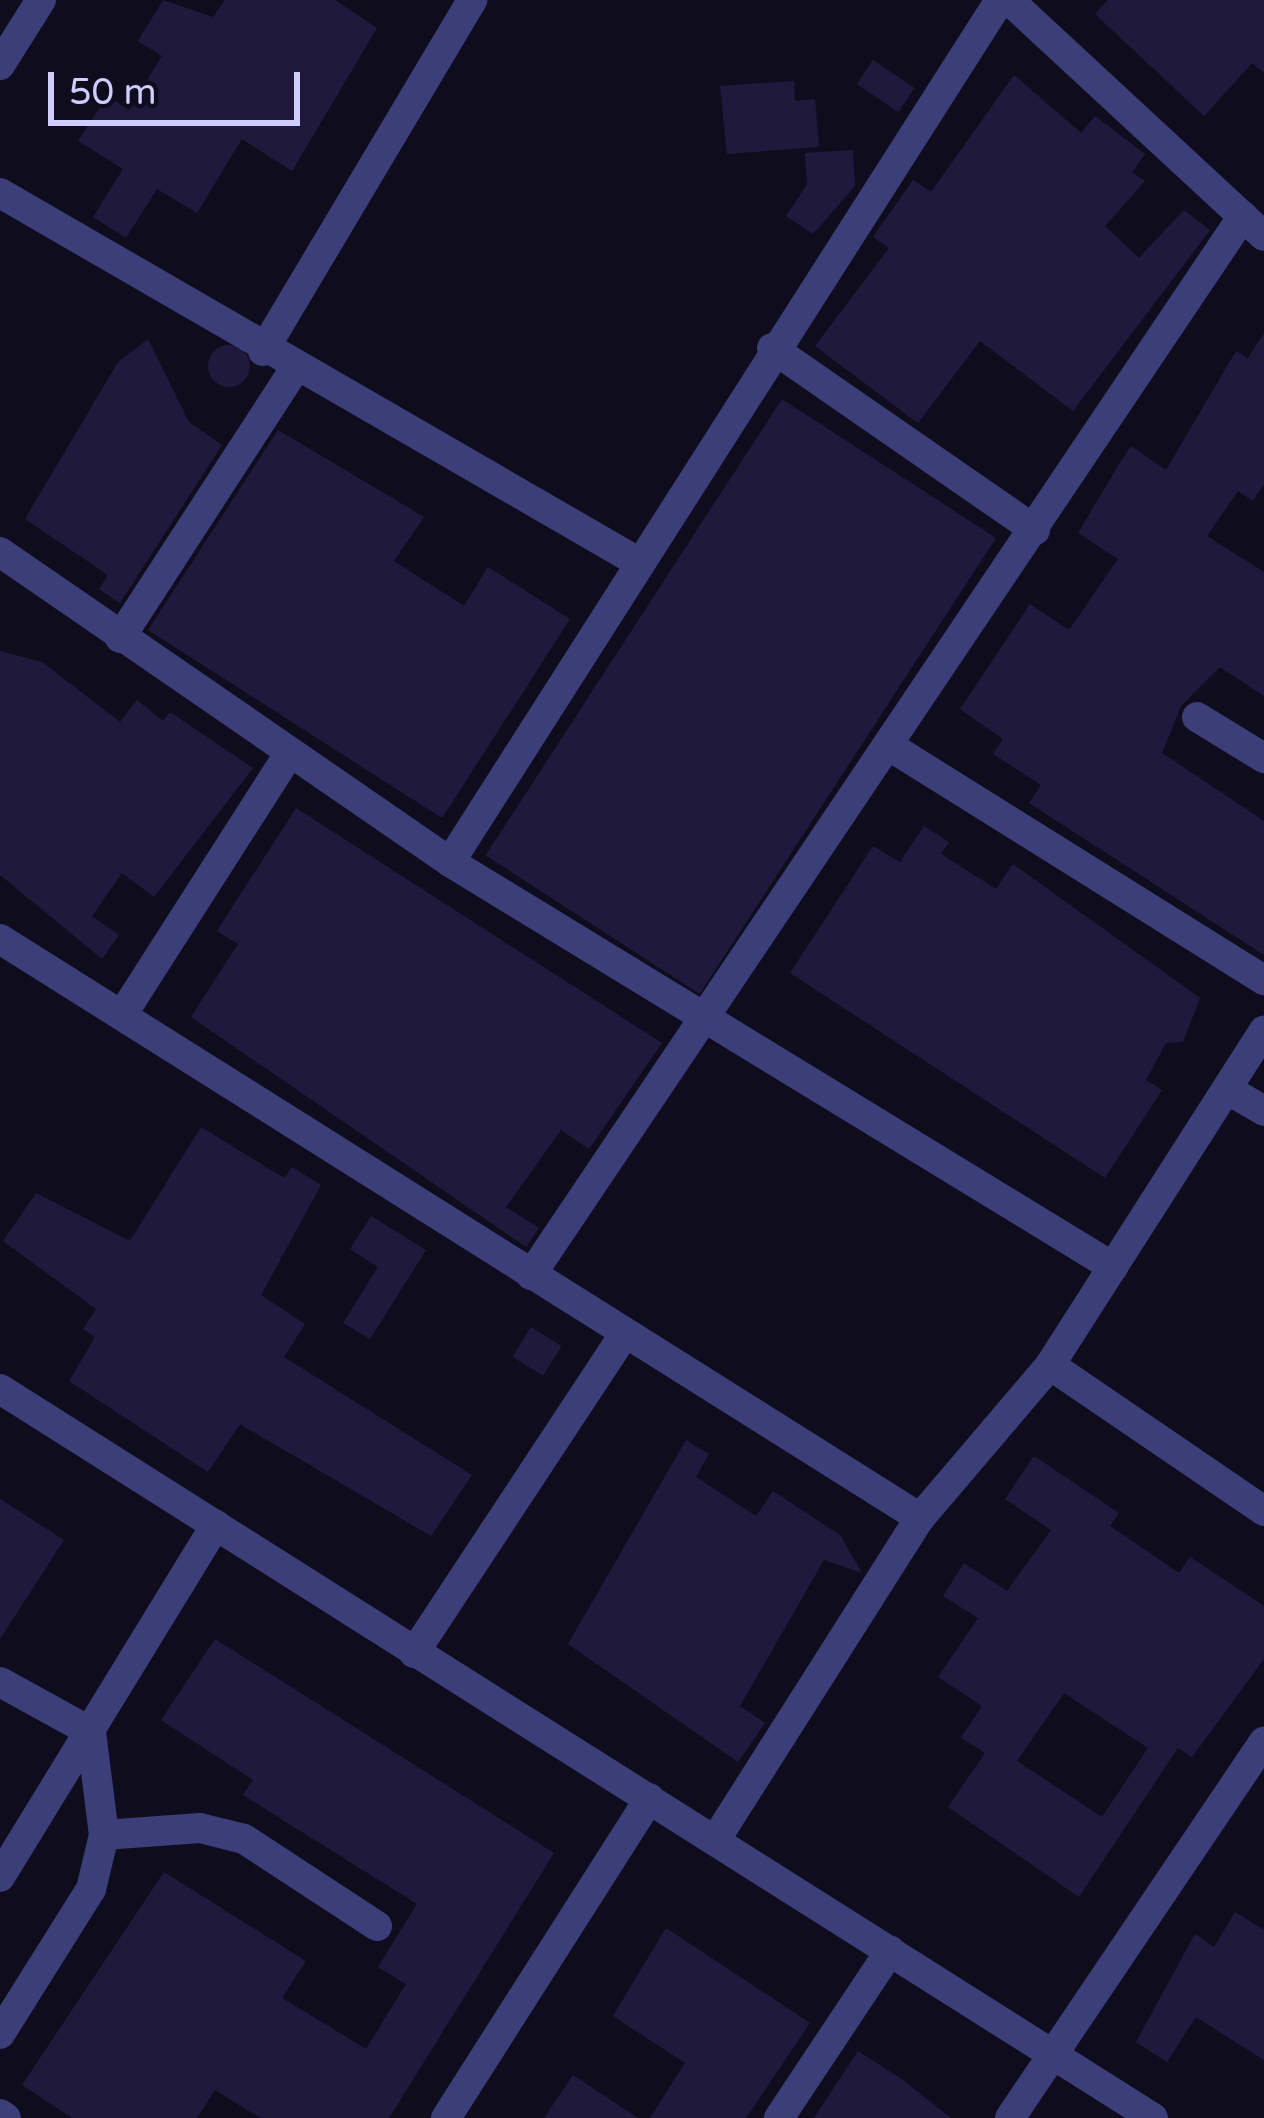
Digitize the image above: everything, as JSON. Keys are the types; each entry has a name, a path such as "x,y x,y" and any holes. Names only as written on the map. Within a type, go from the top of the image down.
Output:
{"street":[{"path":"0,64 41,0"},
{"path":"263,351 472,0"},
{"path":"450,862 633,560 1004,0 1253,226 1035,530 707,1024 531,1274"},
{"path":"0,193 263,351 633,560"},
{"path":"772,349 1035,530"},
{"path":"120,638 295,369"},
{"path":"0,552 287,757 450,862 707,1024 1113,1267"},
{"path":"1197,717 1264,758"},
{"path":"891,747 1264,980"},
{"path":"122,1016 287,757"},
{"path":"2,943 920,1519"},
{"path":"716,1839 920,1519 1050,1365 1264,1031"},
{"path":"1227,1089 1264,1111"},
{"path":"414,1653 622,1336"},
{"path":"1050,1365 1264,1511"},
{"path":"0,1389 1153,2118"},
{"path":"0,1877 216,1525"},
{"path":"0,1682 91,1732"},
{"path":"0,2033 91,1889 104,1834 91,1732"},
{"path":"1010,2118 1264,1742"},
{"path":"446,2118 650,1798"},
{"path":"104,1834 200,1828 244,1839 377,1926"},
{"path":"778,2118 890,1951"}],"building":[{"path":"163,0 213,17 225,0 335,0 377,28 292,171 242,139 197,213 157,189 126,238 93,217 123,169 78,141 107,96 129,110 162,56 138,41"},
{"path":"1108,0 1264,0 1264,73 1252,63 1204,116 1095,14"},
{"path":"873,60 914,88 898,112 857,84"},
{"path":"1014,75 1081,133 1095,116 1145,154 1132,172 1145,181 1105,226 1139,258 1184,210 1210,230 1073,411 980,341 918,423 815,346 889,248 873,237 913,180 931,192"},
{"path":"794,81 795,101 815,99 819,147 727,154 720,86"},
{"path":"853,150 855,186 813,234 786,216 807,185 805,153"},
{"path":"1264,333 1264,484 1253,501 1238,491 1207,536 1264,572 1264,696 1220,667 1181,706 1162,753 1264,821 1264,955 1029,803 1041,785 993,754 1003,739 960,709 1030,604 1069,630 1118,559 1078,533 1131,446 1166,470 1236,351 1248,358"},
{"path":"148,339 189,422 222,445 120,603 99,589 108,575 25,519 118,362"},
{"path":"229,345 244,351 250,366 244,381 229,387 214,381 208,366 214,351"},
{"path":"782,399 996,538 700,994 486,855"},
{"path":"278,430 424,517 394,561 464,606 488,567 570,619 442,818 148,630"},
{"path":"0,651 42,662 120,722 137,700 163,721 170,712 253,768 154,897 122,873 92,916 119,935 102,959 0,875"},
{"path":"296,808 662,1043 589,1149 561,1130 506,1207 539,1228 526,1247 191,1017 238,944 217,931"},
{"path":"924,826 949,842 941,854 996,889 1013,864 1200,998 1183,1042 1166,1043 1146,1080 1162,1090 1105,1178 790,973 873,846 900,862"},
{"path":"201,1127 284,1178 292,1167 321,1185 261,1295 305,1324 284,1357 472,1475 431,1536 240,1424 208,1472 69,1381 95,1337 83,1329 96,1309 3,1241 36,1193 130,1241"},
{"path":"371,1216 426,1250 370,1339 343,1323 378,1267 350,1249"},
{"path":"531,1327 562,1346 543,1376 512,1357"},
{"path":"686,1440 709,1454 696,1477 756,1516 773,1491 840,1535 862,1573 824,1560 740,1706 765,1723 738,1762 568,1644"},
{"path":"1034,1456 1119,1513 1110,1526 1179,1573 1190,1557 1264,1606 1264,1659 1192,1757 1178,1748 1079,1897 948,1807 985,1753 961,1738 982,1706 938,1677 978,1618 943,1596 964,1563 1007,1591 1051,1530 1005,1499","holes":["1064,1693 1148,1748 1102,1817 1017,1761"]},
{"path":"0,1499 64,1540 0,1639"},
{"path":"215,1639 554,1853 389,2118 260,2118 215,2090 197,2118 72,2118 22,2085 164,1872 306,1961 282,1998 366,2049 406,1984 378,1967 417,1904 243,1795 253,1780 161,1720"},
{"path":"1235,1912 1264,1930 1264,2060 1196,2017 1167,2062 1136,2042 1195,1934 1214,1947"},
{"path":"666,1928 810,2023 746,2118 650,2118 685,2063 613,2016"},
{"path":"858,2051 900,2078 951,2118 814,2118"},
{"path":"573,2075 638,2118 544,2118"}]}
